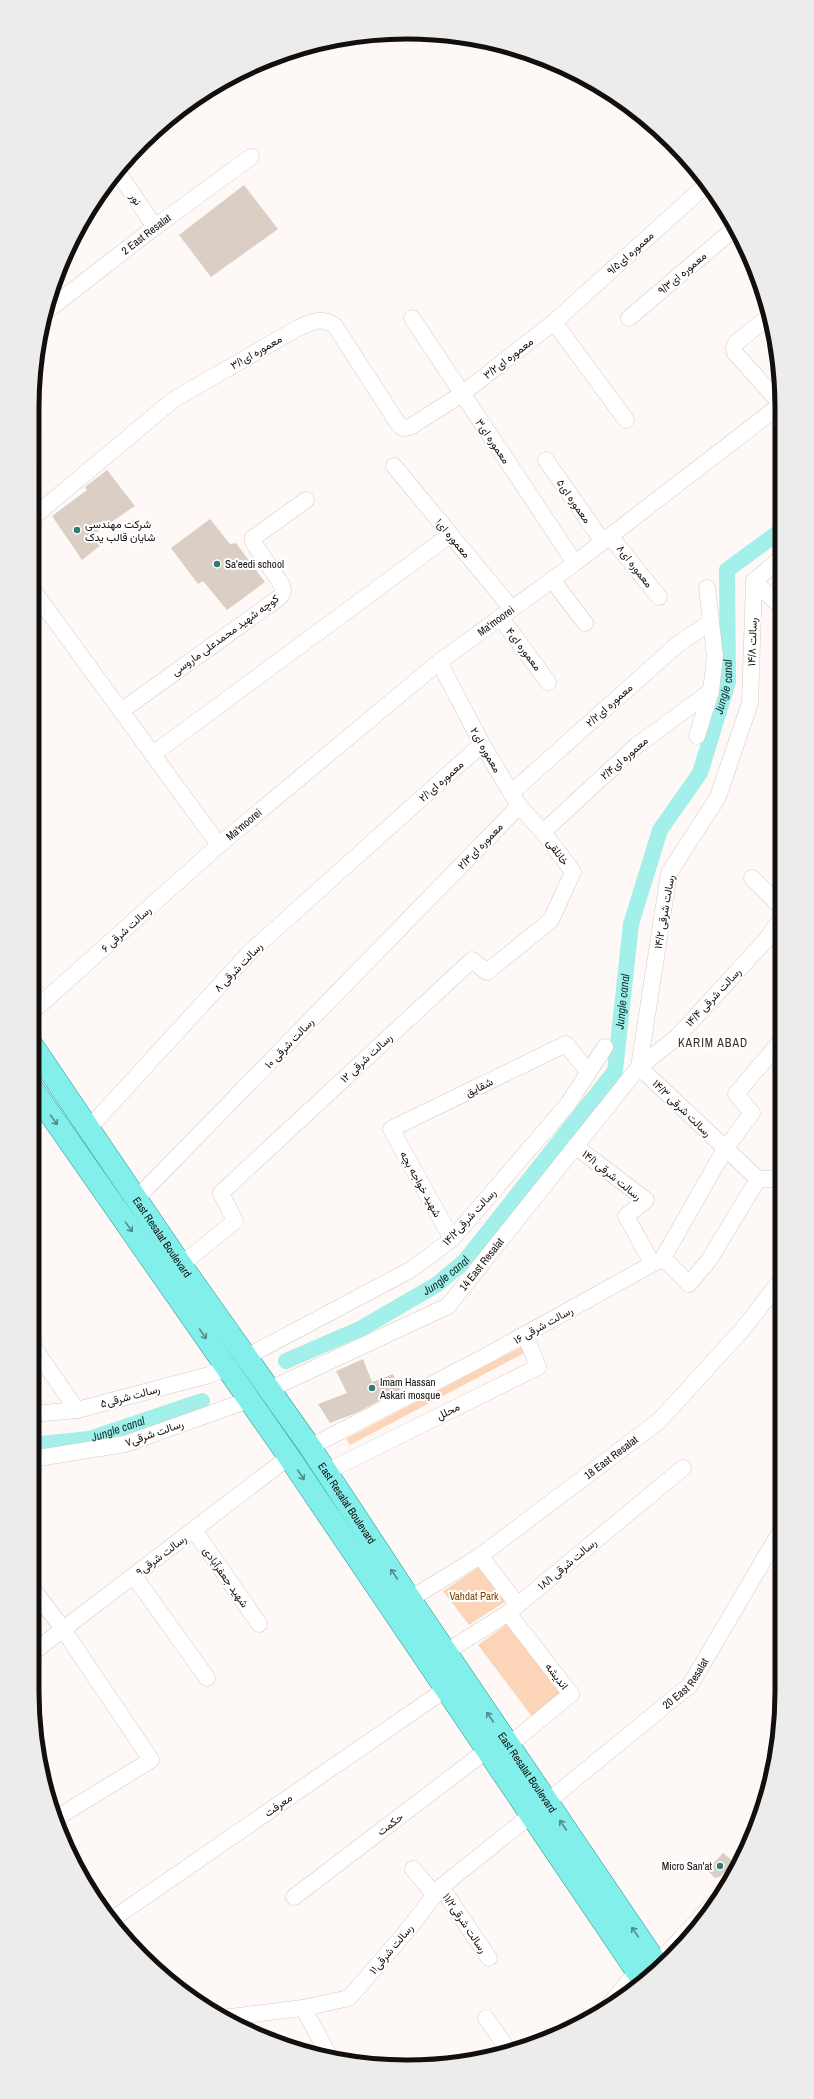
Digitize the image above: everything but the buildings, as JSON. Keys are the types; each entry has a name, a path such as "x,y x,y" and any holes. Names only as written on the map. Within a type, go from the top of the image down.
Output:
{"main road":[{"name":"East Resalat Boulevard","path":"39,1055 136,1199 172,1271 226,1368 289,1457 487,1750 539,1809 648,1970"},
{"name":"East Resalat Boulevard","path":"39,1097 172,1271 246,1357 310,1447 410,1599 509,1745 539,1809"}],"street":[{"name":"2 East Resalat","path":"54,305 155,227 251,157"},
{"name":"نور","path":"120,176 155,227"},
{"name":"معموره ای۹/۵","path":"554,322 703,188"},
{"name":"معموره ای۹/۳","path":"629,318 731,232"},
{"name":"معموره ای۳","path":"412,318 575,563"},
{"name":"معموره ای۳/۱","path":"39,512 173,400 298,328 319,319 329,321 335,326 397,422 404,428 410,427 462,394"},
{"path":"764,320 736,343 734,348 736,353 775,397"},
{"name":"معموره ای۳/۲","path":"462,394 554,322"},
{"path":"554,322 626,420"},
{"name":"Ma'moorei","path":"219,845 439,662 575,563 775,409"},
{"name":"معموره ای۵","path":"546,460 606,539"},
{"name":"معموره ای۱","path":"394,466 450,535 506,613"},
{"name":"کوچه شهید محمدعلی ماروسی","path":"121,711 280,597 283,591 282,585 253,542 253,538 306,500"},
{"path":"153,754 450,535"},
{"name":"معموره ای۸","path":"606,539 659,597"},
{"path":"775,563 754,581 775,601"},
{"path":"552,580 585,623"},
{"name":"رسالت ۱۴/۸","path":"750,704 754,581"},
{"path":"697,736 711,691 715,656 707,588"},
{"path":"39,608 121,711 219,845"},
{"name":"معموره ای۴","path":"506,613 548,682"},
{"name":"معموره ای۲/۲","path":"515,800 678,644 712,622"},
{"name":"معموره ای۲","path":"439,662 482,744 515,800 543,832"},
{"name":"معموره ای۲/۴","path":"543,832 636,746 711,691"},
{"name":"رسالت شرقی ۱۴/۲","path":"639,1067 669,873 718,797 750,704"},
{"name":"معموره ای۲/۱","path":"400,818 482,744"},
{"name":"معموره ای۲/۳","path":"441,886 515,800"},
{"name":"رسالت شرقی ۸","path":"89,1128 251,951 400,818"},
{"name":"خانلقی","path":"543,832 573,872"},
{"name":"رسالت شرقی ۶","path":"39,1006 219,845"},
{"name":"رسالت شرقی ۱۲","path":"172,1271 235,1221 221,1193 472,960 487,972 551,920 573,872"},
{"path":"752,878 775,901"},
{"name":"رسالت شرقی ۱۰","path":"136,1199 441,886"},
{"name":"رسالت شرقی ۱۴/۴","path":"639,1067 677,1037 766,940 775,927"},
{"name":"شقایق","path":"391,1129 566,1044 588,1072"},
{"name":"رسالت شرقی۱۴/۲","path":"246,1357 412,1269 452,1238 568,1104 605,1047"},
{"path":"775,1048 736,1094 752,1112 725,1149 658,1260 689,1284 710,1260 758,1179 775,1180"},
{"name":"14 East Resalat","path":"268,1390 448,1306 639,1067"},
{"name":"رسالت شرقی ۱۴/۳","path":"639,1067 758,1179"},
{"name":"شهید خواجه بچه","path":"391,1129 452,1238"},
{"name":"رسالت شرقی ۱۴/۱","path":"575,1146 646,1200 626,1216 658,1260"},
{"name":"رسالت شرقی ۱۶","path":"310,1447 526,1334 658,1260"},
{"name":"18 East Resalat","path":"410,1599 480,1556 659,1421 743,1330 775,1288"},
{"name":"محلل","path":"326,1472 538,1367 526,1334"},
{"path":"39,1355 77,1410"},
{"name":"رسالت شرقی۵","path":"39,1413 77,1410 209,1375 226,1368"},
{"name":"رسالت شرقی۷","path":"39,1458 125,1444 249,1400"},
{"name":"رسالت شرقی۹","path":"39,1648 289,1457"},
{"name":"رسالت شرقی ۱۸/۱","path":"446,1652 513,1609 683,1468"},
{"name":"شهید جعفرآبادی","path":"194,1530 259,1624"},
{"name":"20 East Resalat","path":"539,1809 690,1685 775,1540"},
{"path":"480,1556 513,1609"},
{"path":"134,1576 207,1678"},
{"path":"39,1597 63,1629 151,1760 61,1815"},
{"name":"اندیشه","path":"509,1745 571,1694 513,1609"},
{"name":"معرفت","path":"116,1917 446,1689"},
{"name":"حکمت","path":"294,1897 487,1750"},
{"name":"رسالت شرقی۱۱","path":"234,2017 302,2008 349,1998 406,1932 438,1891 539,1809"},
{"name":"رسالت شرقی۱۱/۲","path":"413,1869 438,1891 490,1958"},
{"path":"648,1970 690,1927"},
{"path":"302,2008 326,2051"},
{"path":"486,2018 505,2046"}],"green space":[{"path":"527,1344 530,1350 350,1445 346,1439"},
{"name":"Vahdat Park","path":"479,1567 506,1601 469,1625 443,1591"},
{"path":"508,1623 561,1694 533,1718 478,1645"}],"waterway":[{"name":"Jungle canal","path":"286,1361 362,1328 436,1285 465,1261 615,1071 631,924 660,830 700,773 728,682 727,570 775,535"},
{"name":"Jungle canal","path":"39,1444 89,1439 202,1401"}],"place":[{"name":"شرکت مهندسی شایان قالب یدک","path":"77,530"},
{"name":"Sa'eedi school","path":"217,564"},
{"name":"Imam Hassan Askari mosque","path":"372,1388"},
{"name":"Micro San'at","path":"720,1866"}],"district":[{"name":"KARIM ABAD","path":"713,1043"}]}
